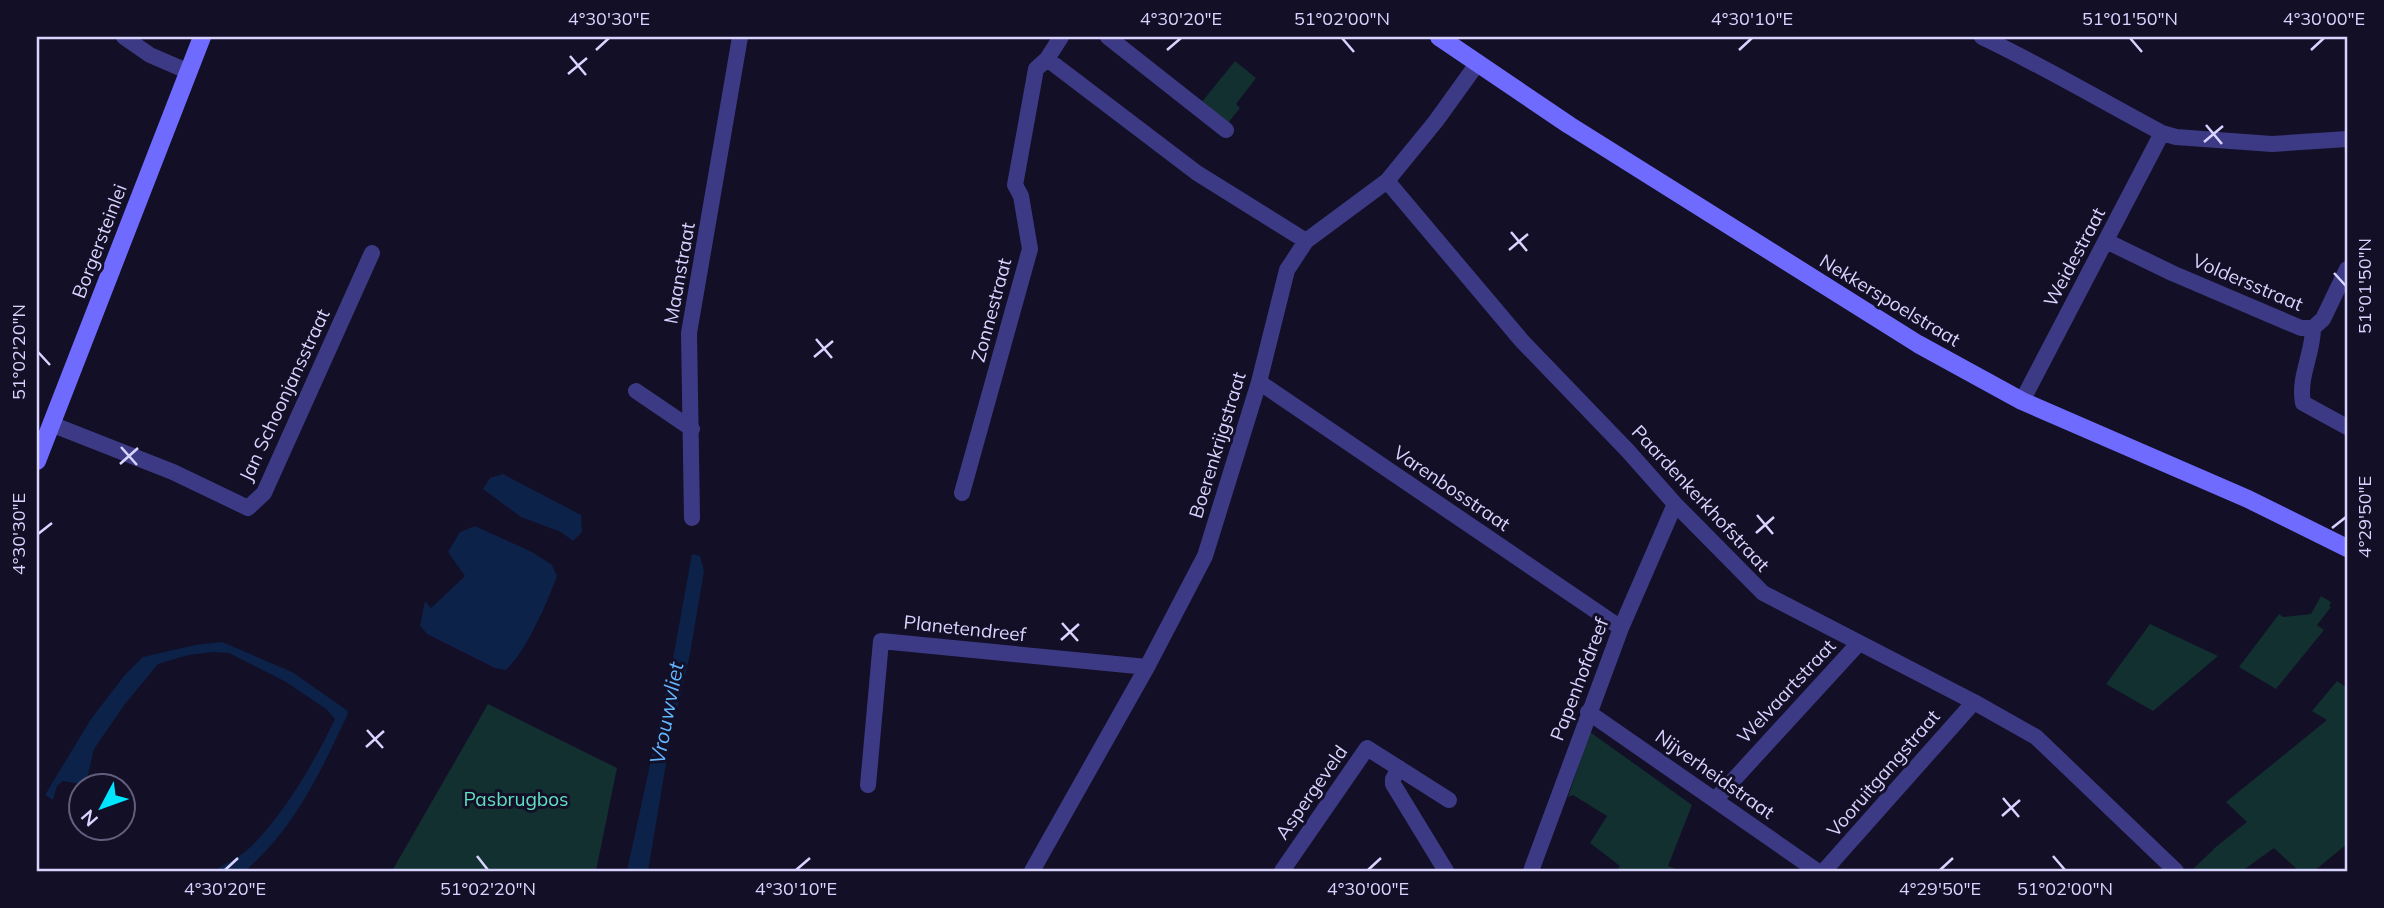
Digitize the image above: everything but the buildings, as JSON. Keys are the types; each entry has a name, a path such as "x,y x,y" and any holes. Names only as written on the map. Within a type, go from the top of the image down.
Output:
{"main road":[{"name":"Borgersteinlei","path":"37,461 202,37"},
{"name":"Nekkerspoelstraat","path":"1445,38 1477,64 1736,232 1918,344 2022,401 2248,499 2347,548"}],"street":[{"path":"124,37 149,55 187,71"},
{"name":"Maanstraat","path":"692,518 689,333 740,37"},
{"name":"Zonnestraat","path":"962,493 1030,249 1021,197 1015,185 1036,69 1047,59 1061,37"},
{"path":"1108,37 1226,130"},
{"path":"1982,37 2039,64 2068,84 2162,133 2176,137 2272,144 2347,139"},
{"path":"1047,59 1197,173 1306,241"},
{"name":"Boerenkrijgstraat","path":"1032,871 1147,667 1205,556 1259,382 1287,270 1306,241 1387,181 1436,121 1477,64"},
{"name":"Weidestraat","path":"2022,401 2162,133"},
{"name":"Paardenkerkhofstraat","path":"1387,181 1522,341 1763,593 2036,737 2176,871"},
{"name":"Voldersstraat","path":"2106,241 2172,273 2301,328 2312,327 2323,319 2347,269"},
{"name":"Jan Schoonjansstraat","path":"51,424 173,472 248,509 264,493 372,253"},
{"path":"2312,327 2313,343 2300,389 2302,404 2347,427"},
{"name":"Varenbosstraat","path":"1259,382 1621,628"},
{"path":"636,391 692,429"},
{"name":"Papenhofdreef","path":"1531,871 1588,712 1675,504"},
{"name":"Planetendreef","path":"867,785 881,641 1147,667"},
{"name":"Welvaartstraat","path":"1716,799 1859,643"},
{"name":"Vooruitgangstraat","path":"1824,871 1974,702"},
{"name":"Nijverheidstraat","path":"1588,712 1818,871"},
{"name":"Aspergeveld","path":"1282,871 1367,748 1449,800"},
{"path":"1399,768 1393,784 1446,871"}],"green space":[{"path":"1235,61 1256,78 1236,104 1240,108 1228,123 1201,103"},
{"path":"2321,596 2331,602 2331,607 2317,625 2324,630 2276,689 2239,667 2279,614 2283,617 2311,614"},
{"path":"2150,624 2218,656 2153,711 2106,684"},
{"path":"2337,681 2347,688 2347,844 2314,871 2299,871 2274,848 2242,871 2191,871 2247,822 2226,802 2327,720 2312,711"},
{"name":"Pasbrugbos","path":"488,704 617,768 596,871 392,871"},
{"path":"1590,732 1692,805 1668,866 1681,871 1616,871 1620,866 1590,843 1607,816 1573,795 1568,797"}],"water":[{"path":"503,474 581,515 582,532 573,541 561,532 521,517 483,489 490,478"},
{"path":"475,526 532,552 552,565 557,576 529,639 506,670 495,668 427,634 420,626 425,601 431,608 465,576 448,552 460,532"},
{"name":"Vrouwvliet","path":"692,554 700,556 704,571 690,654 670,740 648,871 627,871 674,653"},
{"path":"222,642 292,672 348,711 326,759 292,818 263,854 245,871 214,871 246,851 272,823 318,753 335,719 326,709 286,682 229,653 188,655 158,664 125,704 94,749 89,772 66,772 66,782 57,786 53,800 45,795 91,719 124,676 143,657"}]}
